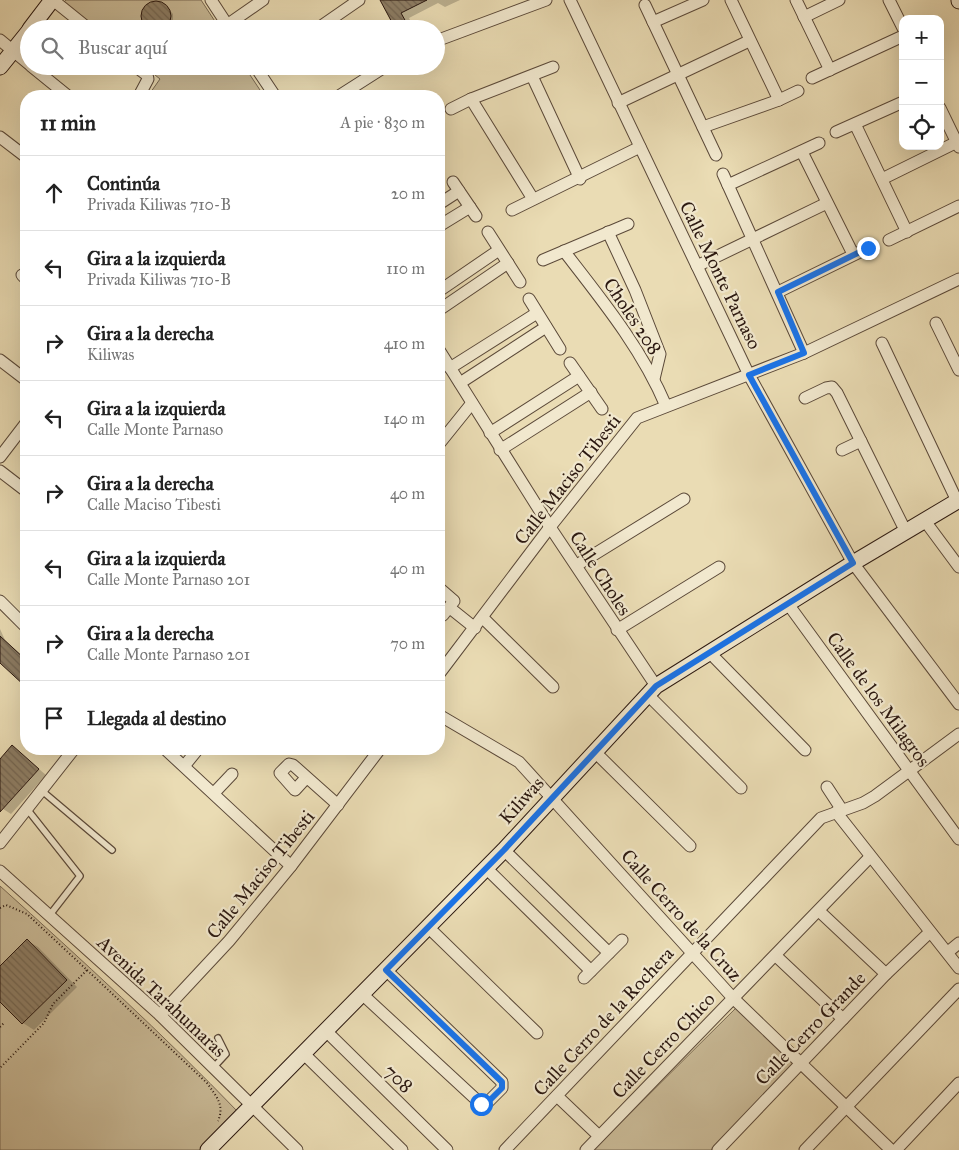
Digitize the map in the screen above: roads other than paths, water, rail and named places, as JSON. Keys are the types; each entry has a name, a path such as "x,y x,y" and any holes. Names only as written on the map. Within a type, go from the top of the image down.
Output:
{"street":[{"path":"38,20 53,0 78,20"},
{"path":"211,0 224,20"},
{"path":"238,20 263,0"},
{"path":"330,20 359,0"},
{"path":"445,38 546,0"},
{"name":"Calle Monte Parnaso","path":"570,0 749,375 853,563 959,704"},
{"path":"653,22 703,0"},
{"path":"732,0 749,41 779,100"},
{"path":"796,0 830,70"},
{"path":"804,17 839,0"},
{"path":"889,0 899,20"},
{"path":"645,5 716,155"},
{"path":"812,78 899,38"},
{"path":"0,40 20,57"},
{"path":"618,103 749,41"},
{"path":"0,67 20,43"},
{"path":"451,110 471,99 553,67"},
{"path":"42,75 61,90"},
{"path":"142,90 148,79 145,75"},
{"path":"263,75 271,90"},
{"path":"348,90 372,75"},
{"path":"532,76 580,179"},
{"path":"702,127 779,100 798,91"},
{"path":"471,99 533,199"},
{"path":"836,132 899,104"},
{"path":"882,179 958,144 944,116"},
{"path":"855,124 907,232"},
{"path":"0,137 20,152"},
{"path":"728,185 819,143"},
{"path":"512,210 580,179 640,147"},
{"path":"802,152 853,254"},
{"path":"723,174 754,238 804,353"},
{"path":"445,198 456,186 473,212 445,224"},
{"path":"697,266 827,203"},
{"path":"889,240 959,206"},
{"path":"542,260 628,224"},
{"path":"488,232 520,282"},
{"path":"608,232 635,290 660,354 654,379"},
{"path":"778,292 868,248"},
{"path":"445,287 499,250"},
{"name":"Choles 208","path":"564,251 609,308 654,379 666,406"},
{"path":"445,306 508,263"},
{"name":"Calle Maciso Tibesti","path":"445,666 550,527 633,422 641,416 804,353 959,278"},
{"path":"529,299 560,349"},
{"path":"450,368 537,313"},
{"path":"936,322 959,370"},
{"path":"460,383 546,327"},
{"path":"882,343 958,501"},
{"path":"0,360 20,375"},
{"name":"Calle Choles","path":"445,360 500,450 577,566 652,690 740,788"},
{"path":"570,363 602,409"},
{"path":"490,433 579,376"},
{"path":"805,398 832,387 906,532"},
{"path":"500,450 591,392"},
{"path":"445,437 472,403"},
{"path":"1,454 20,430"},
{"path":"842,450 861,441"},
{"path":"0,471 20,486"},
{"path":"577,566 684,499"},
{"name":"Kiliwas","path":"208,1150 504,850 551,796 595,752 652,690 709,652 853,563 958,501"},
{"path":"925,521 959,567"},
{"path":"617,630 719,567"},
{"path":"445,593 453,599 450,608 445,613"},
{"path":"0,601 20,621"},
{"name":"Calle de los Milagros","path":"788,604 959,839"},
{"path":"450,608 475,628"},
{"path":"483,618 553,687"},
{"path":"709,652 805,750"},
{"name":"Calle Cerro de la Cruz","path":"445,718 513,757 551,796 733,998 845,1108 891,1150"},
{"name":"Calle Cerro de la Rochera","path":"505,1150 821,818 875,796 959,734"},
{"path":"595,752 690,846"},
{"path":"0,843 69,755"},
{"path":"172,755 292,866"},
{"path":"185,765 193,755"},
{"name":"Calle Maciso Tibesti","path":"160,1016 229,940 292,866 376,755"},
{"path":"214,793 232,774"},
{"path":"306,778 338,805"},
{"path":"827,786 839,811 870,857 959,968"},
{"path":"504,850 609,953"},
{"name":"Calle Cerro Chico","path":"586,1150 870,857"},
{"path":"486,868 588,974 622,940"},
{"name":"Avenida Tarahumaras","path":"0,871 160,1016 297,1150"},
{"path":"819,911 886,974"},
{"path":"428,927 537,1033"},
{"name":"Calle Cerro Grande","path":"718,1150 886,974 930,932"},
{"path":"948,952 959,943"},
{"path":"776,956 843,1019"},
{"path":"362,994 481,1104 486,1104 502,1088 502,1082 386,970"},
{"path":"805,1150 959,989"},
{"name":"708","path":"326,1031 447,1150"},
{"path":"304,1054 402,1150"},
{"path":"896,1150 959,1083"},
{"path":"557,1096 599,1136"}],"lane":[{"path":"41,790 112,850"},
{"path":"27,809 80,876 48,916"},
{"path":"213,1068 226,1054 218,1038"}]}
